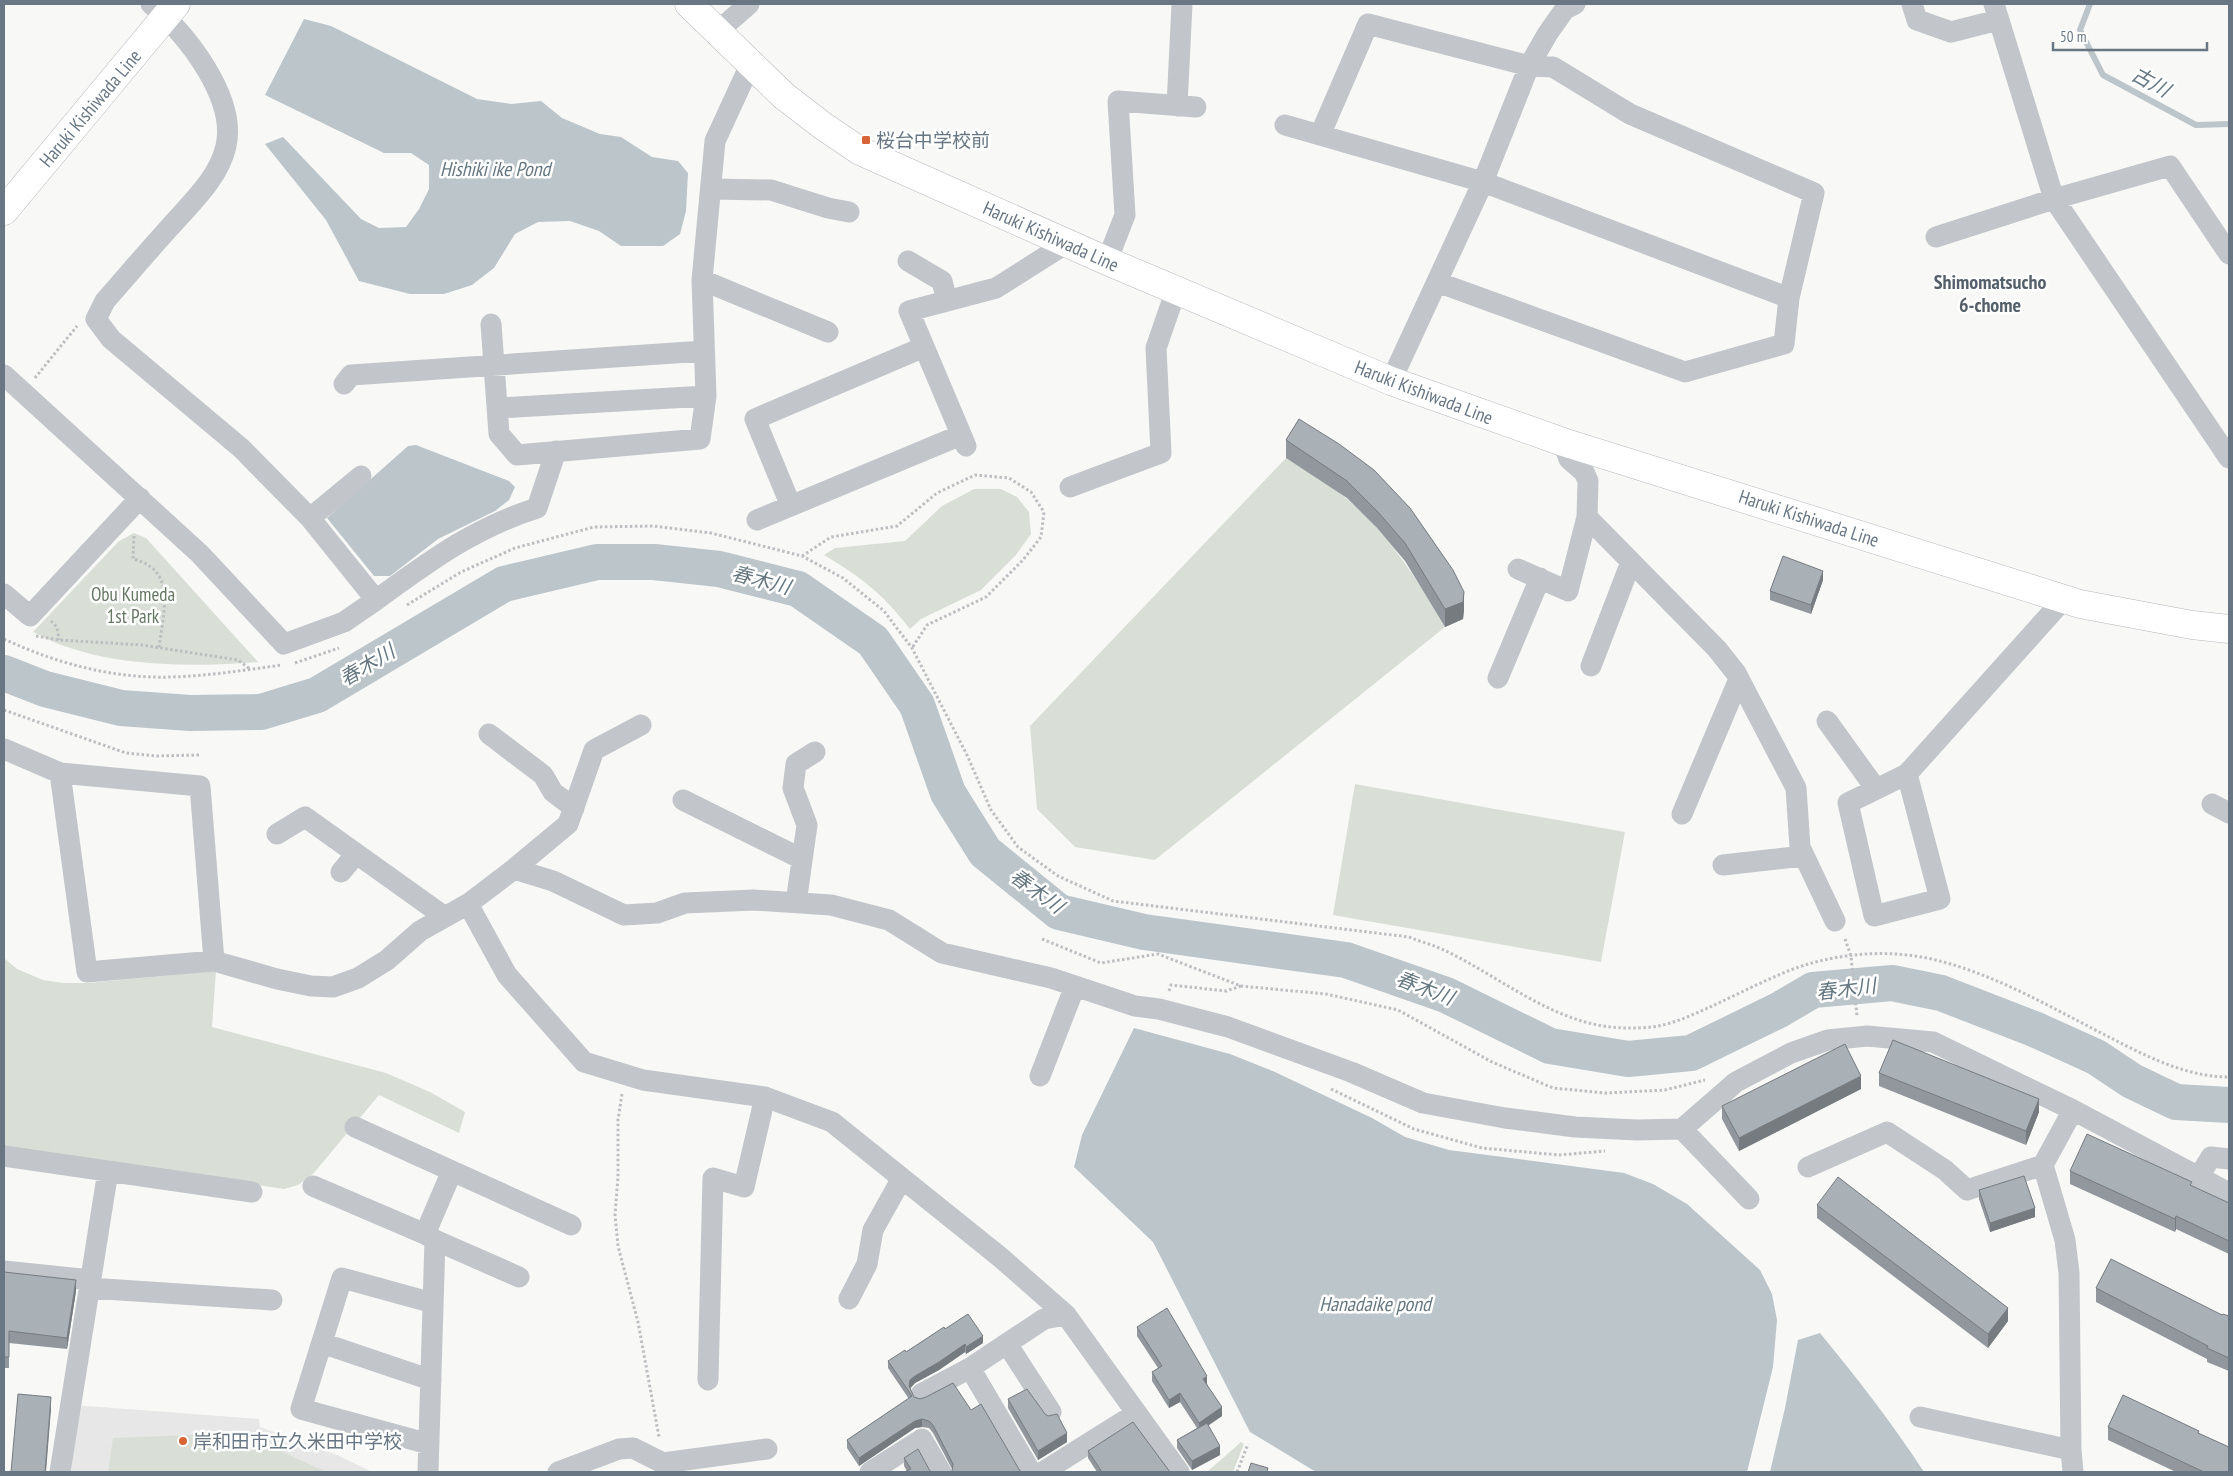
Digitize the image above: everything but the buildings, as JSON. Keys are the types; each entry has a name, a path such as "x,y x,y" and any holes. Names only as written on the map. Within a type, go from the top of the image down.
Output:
{"main road":[{"name":"Haruki Kishiwada Line","path":"688,4 750,65 823,126 860,150 1106,260 1391,382 1564,442 2080,604 2229,629"},
{"name":"Haruki Kishiwada Line","path":"4,211 164,8"}],"street":[{"path":"717,32 749,4"},
{"path":"1106,260 1125,215 1118,101 1186,106 1182,4"},
{"path":"1912,4 1917,20 1951,32 1996,12 2054,199 2229,458"},
{"path":"1391,382 1483,182 1529,66 1567,5"},
{"path":"164,8 193,48 217,88 227,118 226,146 214,177 105,301 96,319 111,339 241,448 310,518 376,600"},
{"path":"1320,135 1368,24 1529,66 1553,67 1630,114 1814,193 1789,298 1784,344 1685,372 1437,282"},
{"path":"491,324 500,434 517,455 700,439 706,396 702,280 715,141 750,65"},
{"path":"1286,125 1483,182 1789,298"},
{"path":"1936,237 2054,199 2170,166 2229,254"},
{"path":"712,189 770,190 849,212"},
{"path":"757,520 963,441 909,311 996,288 1068,243"},
{"path":"908,261 942,281 948,301"},
{"path":"702,280 828,332"},
{"path":"1070,488 1162,453 1156,348 1176,290"},
{"path":"791,506 755,419 924,347"},
{"path":"344,384 351,375 704,351"},
{"path":"4,375 200,554 284,644 344,622 452,546 489,526 537,508 556,452"},
{"path":"498,408 706,396"},
{"path":"1518,569 1568,591 1586,517 1588,481 1584,472 1569,459 1564,442"},
{"path":"310,518 362,476"},
{"path":"4,594 30,616 140,498"},
{"path":"1586,517 1717,649 1739,679 1796,788 1800,847 1835,921"},
{"path":"1591,666 1631,562"},
{"path":"1498,678 1540,578"},
{"path":"1906,774 1940,899 1874,916 1848,803 1906,774 2064,599"},
{"path":"1682,814 1739,679"},
{"path":"1827,721 1876,789"},
{"path":"60,773 87,972 214,961 277,979 311,986 333,987 358,978 387,960 420,931 468,904 568,824 594,750 641,726"},
{"path":"489,734 543,775 553,792 574,808"},
{"path":"4,749 60,773 200,786 214,961"},
{"path":"796,902 807,825 794,788 796,764 815,752"},
{"path":"683,800 802,860"},
{"path":"277,834 305,818 445,917"},
{"path":"340,872 356,854"},
{"path":"1723,865 1804,856"},
{"path":"514,869 553,881 624,915 657,912 685,904 754,900 831,905 888,920 942,953 1051,978 1136,1006 1158,1009 1228,1027 1351,1072 1423,1103 1505,1118 1575,1127 1637,1130 1682,1129 1736,1082 1791,1053 1828,1040 1867,1036 1933,1042 2073,1110 2198,1178 2229,1192"},
{"path":"468,904 507,975 584,1062 643,1080 765,1097 832,1122 1000,1257 1066,1315 1179,1472"},
{"path":"1040,1076 1075,986"},
{"path":"708,1380 712,1178 744,1187 765,1097"},
{"path":"1808,1167 1888,1132 1945,1170 1967,1190 2043,1164 2073,1110"},
{"path":"355,1127 572,1226"},
{"path":"1682,1129 1749,1199"},
{"path":"4,1156 252,1192"},
{"path":"2198,1178 2211,1157 2229,1160"},
{"path":"2043,1164 2065,1240 2069,1274 2071,1450 2073,1472"},
{"path":"60,1472 108,1171"},
{"path":"428,1472 433,1303 430,1237 452,1171"},
{"path":"849,1300 867,1264 873,1230 902,1178"},
{"path":"313,1186 519,1276"},
{"path":"4,1271 90,1284 272,1300"},
{"path":"429,1444 301,1409 342,1278 433,1303"},
{"path":"921,1394 970,1368 1044,1319 1066,1315"},
{"path":"322,1343 431,1380"},
{"path":"1006,1344 1051,1412"},
{"path":"970,1368 1031,1472"},
{"path":"1043,1472 1137,1413"},
{"path":"1920,1417 2071,1450"},
{"path":"870,1472 922,1439 941,1472"},
{"path":"558,1472 619,1449 633,1448 665,1467 767,1449"}],"path":[{"path":"24,392 78,324 96,319"},
{"path":"802,556 831,537 897,526 937,493 975,475 1009,478 1031,492 1044,512 1041,537 1023,560 986,597 927,625 912,648"},
{"path":"594,527 653,526 711,533 802,556 843,578 884,611 912,648 967,755 991,810 1018,847 1058,876 1113,902 1409,937 1445,950 1518,993 1558,1012 1592,1023 1625,1028 1658,1026 1675,1021 1790,971 1816,963 1851,956 1888,953 1926,958 1970,969 2012,988 2158,1062 2214,1077 2229,1077"},
{"path":"134,533 133,560 143,562 153,568 164,585 165,597 159,648"},
{"path":"34,636 59,640 142,645 238,660 250,670"},
{"path":"4,710 126,753 156,756 200,755"},
{"path":"1042,939 1100,963 1158,954 1241,986 1326,994 1398,1010 1492,1062 1553,1088 1605,1093 1665,1090 1712,1079"},
{"path":"1851,956 1857,1016"},
{"path":"1177,996 1168,994 1171,985 1226,991 1241,986"},
{"path":"625,1075 618,1120 618,1177 614,1215 618,1246 638,1322 665,1467"},
{"path":"1237,1472 1248,1444"}],"shaded area":[{"name":"岸和田市立久米田中学校","path":"73,1405 259,1419 260,1427 337,1455 372,1472 63,1472"}],"green space":[{"path":"1286,458 1333,488 1362,513 1402,559 1445,627 1155,860 1075,847 1037,809 1030,726"},
{"path":"974,489 1001,489 1017,497 1029,512 1031,534 1016,555 981,590 921,619 910,629 890,605 871,587 824,555 835,548 905,541 942,506"},
{"name":"Obu Kumeda 1st Park","path":"134,533 146,538 258,662 185,665 135,662 87,653 60,645 33,632 119,541"},
{"path":"1355,784 1625,832 1601,962 1333,915"},
{"path":"4,958 17,969 43,980 64,983 88,983 216,971 212,1027 386,1073 430,1092 465,1112 459,1133 379,1095 313,1174 298,1185 284,1189 4,1147"},
{"path":"242,1433 326,1472 108,1472 113,1438"},
{"path":"1241,1442 1244,1444 1233,1472 1207,1472"}],"water":[{"name":"Hishiki ike Pond","path":"304,19 331,26 477,99 511,104 541,101 562,118 600,134 621,137 652,157 678,161 688,173 686,211 680,234 663,246 621,246 599,231 570,221 538,222 515,234 494,268 472,285 444,294 410,294 359,281 326,220 265,144 283,137 361,219 379,228 406,227 419,209 429,189 429,165 411,153 384,153 265,95"},
{"path":"416,445 509,481 515,487 509,500 495,511 438,539 390,576 374,576 327,518 408,446"},
{"name":"Hanadaike pond","path":"1134,1028 1230,1054 1275,1072 1372,1118 1405,1137 1449,1150 1624,1173 1653,1184 1687,1204 1760,1270 1772,1294 1777,1320 1773,1367 1747,1472 1316,1472 1250,1432 1153,1242 1074,1167 1082,1135"},
{"path":"1820,1333 1874,1401 1924,1472 1770,1472 1798,1340"}],"waterway":[{"name":"古川","path":"2090,4 2080,30 2103,75 2196,125 2229,124"},
{"name":"春木川","path":"4,673 45,689 121,708 190,713 261,712 317,695 504,584 597,562 654,562 719,569 798,589 873,641 917,705 948,793 985,852 1059,912 1144,932 1346,960 1446,995 1550,1046 1628,1059 1691,1053 1779,1010 1813,990 1892,983 1941,993 2034,1029 2096,1057 2132,1081 2176,1102 2229,1105"}],"place":[{"name":"桜台中学校前","path":"866,140"},
{"name":"岸和田市立久米田中学校","path":"183,1441"}],"district":[{"name":"Shimomatsucho 6-chome","path":"1990,294"}]}
